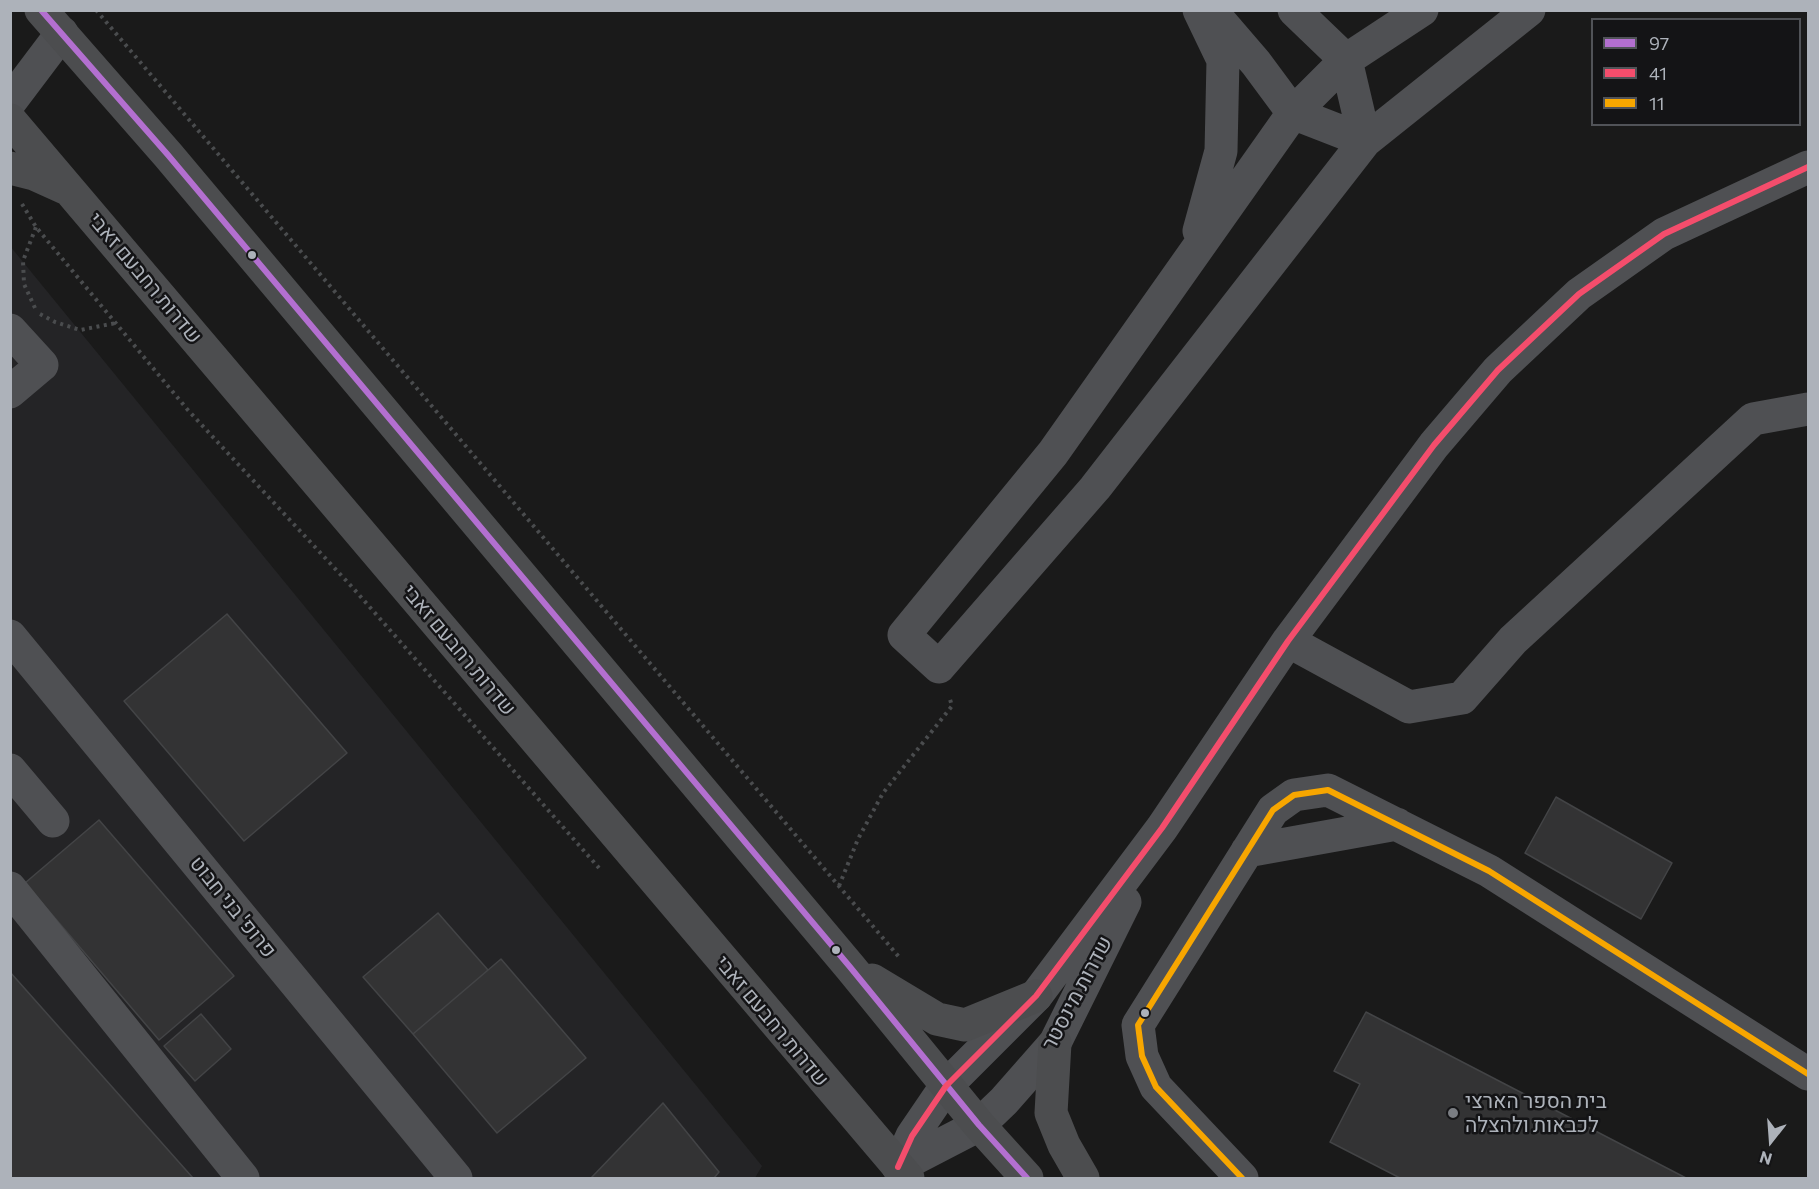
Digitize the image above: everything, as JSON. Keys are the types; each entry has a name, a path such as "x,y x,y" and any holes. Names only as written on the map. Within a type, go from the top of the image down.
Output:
{"main road":[{"path":"52,22 168,155 850,967 946,1086 1028,1179"},
{"name":"שדרות רחבעם זאבי","path":"10,120 903,1173"},
{"path":"10,168 34,174 72,191"},
{"path":"850,967 937,1019 965,1025 1035,996"},
{"path":"1055,1043 1051,1113 1083,1179"}],"street":[{"path":"1192,255 1221,151 1222,139 1223,60 1199,10"},
{"path":"1211,10 1256,63 1293,113 1365,141"},
{"path":"1294,10 1346,60 1365,141"},
{"path":"1422,10 1346,60 1293,113 1053,453 904,635 939,667 1095,488 1365,141 1529,10"},
{"path":"10,61 52,22"},
{"path":"10,102 52,22"},
{"name":"שדרות מינסטר","path":"903,1173 912,1136 946,1086 1035,996 1162,828 1288,641 1434,445 1498,370 1579,294 1664,234 1809,167"},
{"path":"10,330 42,365 10,392"},
{"path":"1288,641 1409,707 1462,698 1513,640 1754,419 1809,409"},
{"name":"פרופ' בני חבוט","path":"10,636 456,1179"},
{"path":"10,770 53,821"},
{"path":"1242,1179 1156,1087 1142,1056 1138,1024 1273,810 1294,795 1328,790 1489,871 1809,1074"},
{"path":"1247,851 1397,824"},
{"name":"שדרות מינסטר","path":"903,1173 979,1125 1004,1101 1055,1043 1162,828"},
{"path":"10,888 243,1179"}],"path":[{"path":"96,10 905,963"},
{"path":"21,202 36,227 187,409 353,588 605,874"},
{"path":"36,227 22,261 24,284 36,312 55,322 80,330 116,323"},
{"path":"839,886 858,839 882,793 952,706 939,667"}],"shaded area":[{"path":"10,246 762,1166 755,1178 11,1178"}],"building":[{"path":"227,614 347,753 244,841 124,701"},
{"path":"1556,797 1672,863 1641,919 1525,853"},
{"path":"99,820 234,976 159,1040 25,883"},
{"path":"438,913 488,970 413,1034 363,977"},
{"path":"501,959 586,1058 497,1133 413,1034"},
{"path":"10,972 193,1178 10,1178"},
{"name":"בית הספר הארצי לכבאות ולהצלה","path":"1366,1012 1686,1178 1400,1178 1330,1142 1360,1084 1334,1071"},
{"path":"201,1014 231,1049 195,1081 164,1046"},
{"path":"663,1103 719,1172 714,1178 591,1178"}],"transit line":[{"name":"97","path":"41,10 168,155 850,967 979,1125 1027,1178"},
{"name":"41","path":"898,1167 912,1136 946,1086 1036,996 1162,828 1288,641 1434,445 1498,370 1579,294 1664,234 1808,167"},
{"name":"11","path":"1242,1178 1156,1087 1142,1056 1138,1025 1273,810 1294,795 1328,790 1489,871 1808,1074"}],"place":[{"name":"בית הספר הארצי לכבאות ולהצלה","path":"1453,1113"}]}
